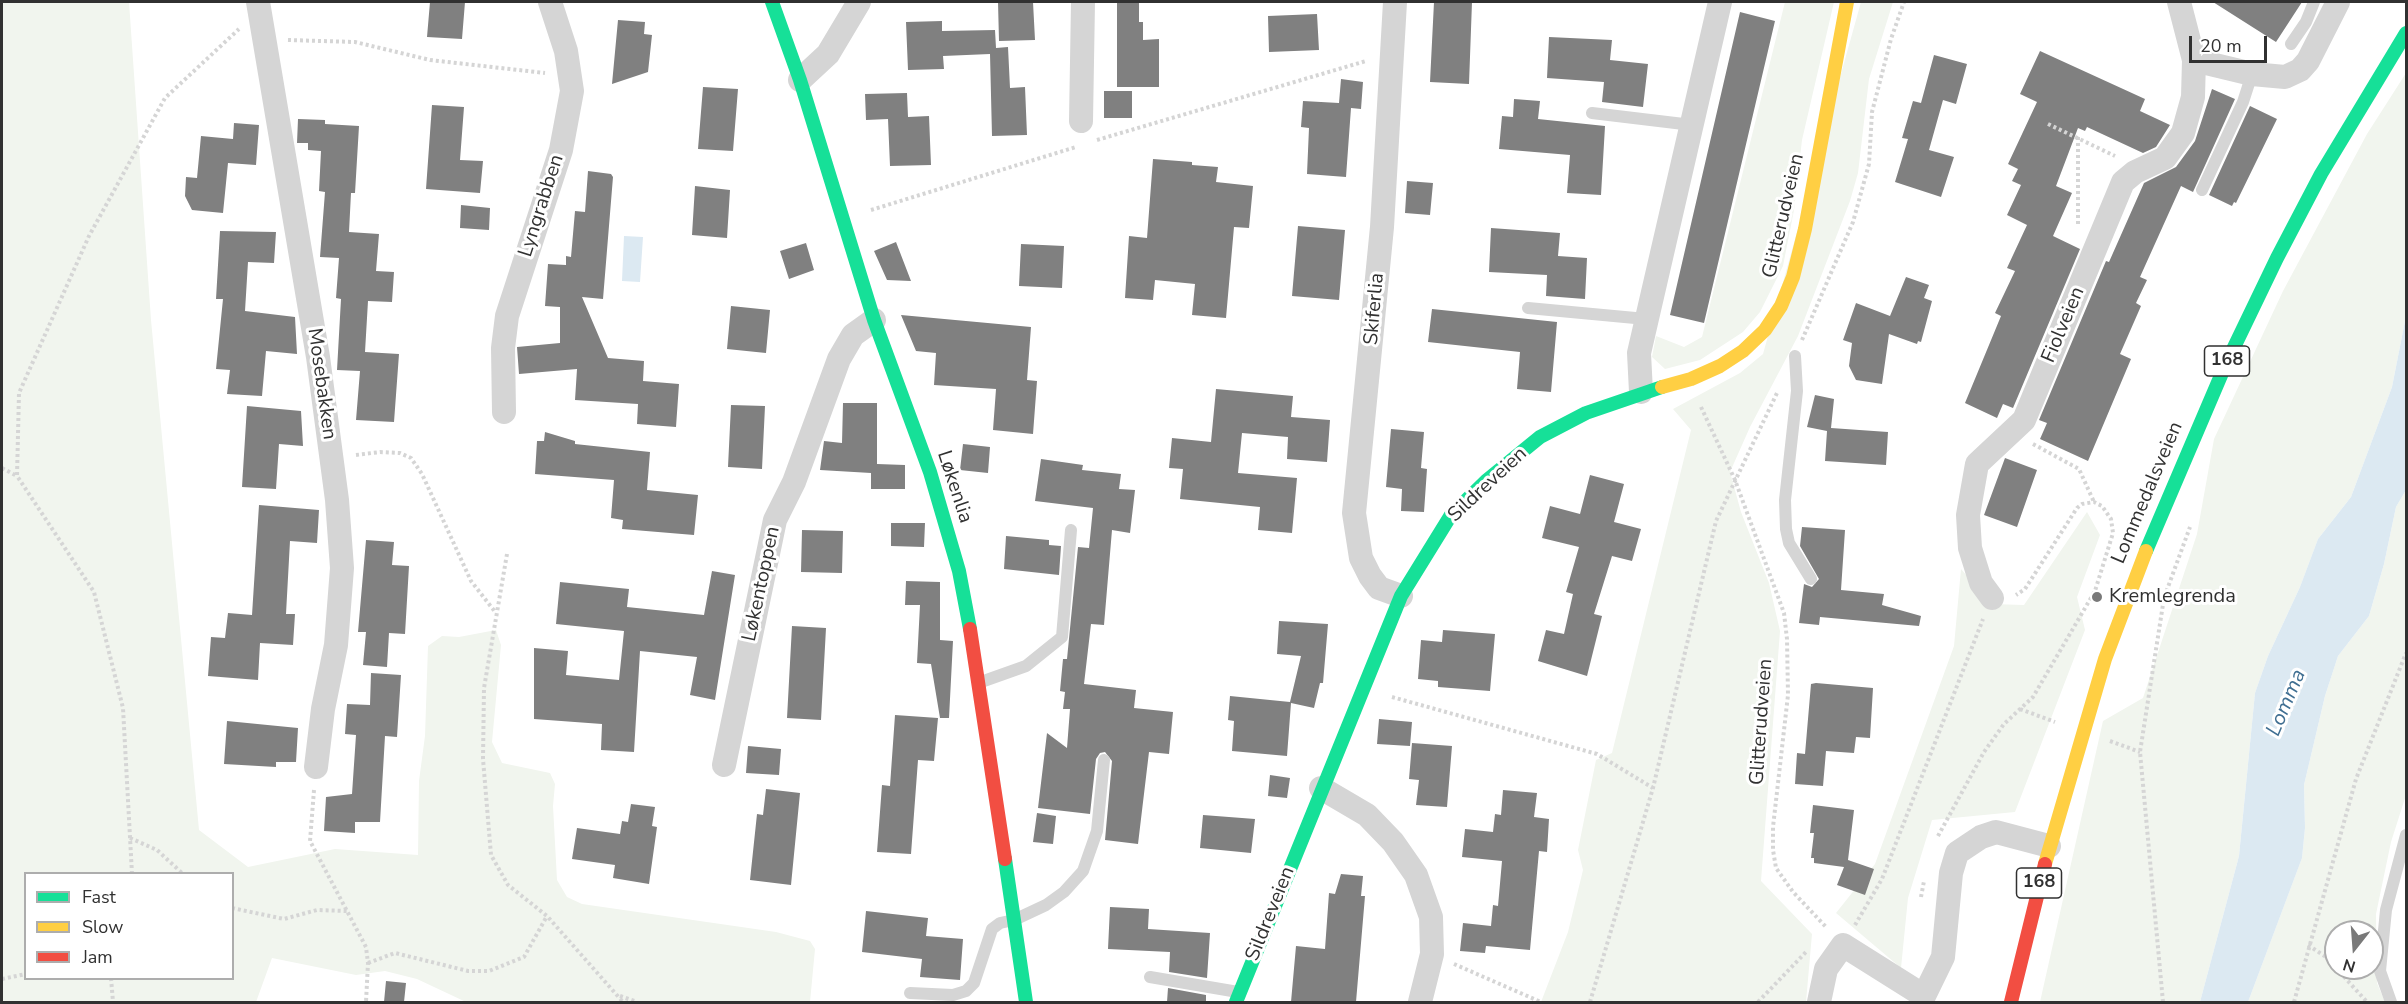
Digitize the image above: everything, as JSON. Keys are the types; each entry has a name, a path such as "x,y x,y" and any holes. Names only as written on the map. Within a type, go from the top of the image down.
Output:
{"street":[{"name":"Lyngrabben","path":"504,412 503,348 507,316 561,150 572,91 550,2"},
{"name":"Løkenlia","path":"772,2 800,80 874,320 930,472 959,570 980,683 1026,1002"},
{"path":"800,80 828,54 859,2"},
{"path":"1082,133 1083,2"},
{"name":"Skiferlia","path":"1395,2 1378,281 1354,513 1361,558 1370,576 1379,588 1401,596"},
{"path":"1641,392 1639,353 1720,2"},
{"name":"Glitterudveien","path":"1641,392 1691,379 1720,366 1743,351 1765,330 1781,306 1793,277 1805,229 1847,2"},
{"name":"Fiolveien","path":"1992,598 1974,566 1970,548 1968,514 1977,464 2024,420 2123,182 2135,172 2165,158 2183,133 2193,97 2193,60 2179,2"},
{"path":"2193,60 2252,74 2284,77 2300,70 2320,42 2338,2"},
{"name":"Mosebakken","path":"259,6 318,357 342,568 336,645 322,709 316,768"},
{"name":"Lommedalsveien","path":"2011,1002 2049,846 2090,709 2136,569 2224,366 2321,174 2406,33"},
{"name":"Løkentoppen","path":"724,765 775,520 794,482 839,360 854,335 874,320"},
{"name":"Sildreveien","path":"1238,998 1361,689 1401,596 1451,515 1486,481 1540,437 1586,413 1641,392"},
{"path":"1321,788 1367,815 1393,842 1416,875 1431,916 1432,954 1420,1002"},
{"path":"1819,1002 1826,969 1843,945 1923,999 1943,957 1951,873 1958,853 1980,837 1996,832 2049,846"}],"lane":[{"path":"2291,44 2306,22 2314,2"},
{"path":"2202,190 2252,74"},
{"path":"1592,113 1692,125"},
{"path":"1528,308 1646,319"},
{"path":"1795,356 1797,391 1785,500 1786,529 1788,543 1811,579"},
{"path":"980,683 1026,666 1062,637 1071,530"},
{"path":"910,993 953,995 966,991 974,983 992,929 1000,923 1014,920 1046,905 1064,892 1083,871 1097,831 1104,760"},
{"path":"2391,1002 2380,971 2386,910 2406,835"},
{"path":"1150,977 1238,998"}],"path":[{"path":"1590,1002 1653,788 1716,521 1795,356 1853,222 1869,164 1874,103 1891,39 1904,2"},
{"path":"17,476 19,393 89,236 165,98 259,6"},
{"path":"264,39 355,42 430,60 533,74 569,73"},
{"path":"1094,141 1393,53"},
{"path":"2048,124 2126,161 2135,172"},
{"path":"844,218 1082,133"},
{"path":"2078,137 2078,232 2092,258"},
{"name":"Glitterudveien","path":"1691,379 1735,480 1784,613 1788,695 1773,827 1776,868 1793,892 1843,945"},
{"path":"2010,434 2079,470 2094,502"},
{"path":"331,458 380,452 400,453 411,458 422,474 471,581 496,613"},
{"path":"2,468 17,476 94,592 123,708 132,872"},
{"path":"1758,1002 1782,980 1804,953 1843,945 1882,879 1992,598 1999,602 2025,589 2077,508 2082,504 2094,502 2102,506 2111,519 2113,533 2095,591 2033,697 2004,724 1984,752 1940,830 1936,842"},
{"path":"2163,1002 2140,752 2164,598 2190,527"},
{"path":"507,554 484,688 483,759 491,855 508,885 547,916 623,1002"},
{"path":"2294,1002 2356,779 2406,653"},
{"path":"1361,689 1597,754 1653,788"},
{"path":"316,768 310,841 366,947 368,963 366,1002"},
{"path":"130,838 157,850 182,872"},
{"path":"1921,899 1925,876"},
{"path":"234,908 284,919 316,910 348,911"},
{"path":"368,963 395,953 468,971 489,971 524,957 547,916"},
{"path":"2308,945 2326,957 2367,1002"},
{"path":"1432,954 1541,1002"},
{"path":"2,978 24,974"},
{"path":"111,980 112,1002"},
{"path":"619,996 637,1002"}],"shaded area":[{"path":"2,2 129,2 151,320 199,830 248,867 335,849 418,855 419,781 425,736 428,646 442,636 459,637 496,630 501,645 492,742 502,763 550,773 555,784 553,806 557,880 567,897 582,904 776,932 810,941 815,949 810,1002 466,1002 417,979 385,971 356,975 272,958 256,1002 2,1002"},
{"path":"1785,2 1834,2 1802,140 1794,210 1783,266 1760,312 1743,332 1700,360 1665,369 1652,357 1656,336 1684,347 1702,337"},
{"path":"1861,2 1893,2 1869,79 1858,173 1850,201 1798,336 1750,427 1730,472 1741,512 1769,583 1780,631 1761,881 1812,934 1806,1002 1541,1002 1568,932 1583,870 1578,850 1596,760 1612,753 1691,430 1673,409 1740,373 1763,354"},
{"path":"2406,73 2406,316 2392,387 2351,497 2318,539 2300,587 2268,656 2255,693 2239,856 2200,1002 2040,1002 2103,721 2143,698 2197,534 2214,439 2283,291 2367,134"},
{"path":"2406,490 2406,795 2391,842 2376,920 2324,920 2324,980 2377,980 2385,1002 2248,1002 2302,858 2305,828 2304,785 2325,696 2338,656 2369,616 2384,564 2396,507"},
{"path":"2087,512 2100,535 2077,597 2085,630 2015,812 1932,820 1908,898 1901,968 1836,913 1875,864 1954,646 1961,569 1991,604 2024,605"}],"water":[{"path":"624,236 643,237 640,282 622,281"},
{"name":"Lomma","path":"2406,316 2406,490 2396,507 2384,564 2369,616 2338,656 2325,696 2304,785 2305,828 2302,858 2248,1002 2200,1002 2239,856 2255,693 2268,656 2300,587 2318,539 2351,497 2392,387"}],"building":[{"path":"430,2 465,2 462,39 427,37"},
{"path":"998,2 1033,2 1035,40 999,41"},
{"path":"1117,2 1139,2 1139,22 1143,22 1143,40 1159,39 1159,87 1117,87"},
{"path":"1434,2 1472,2 1469,84 1430,82"},
{"path":"2213,2 2302,2 2276,42"},
{"path":"1740,12 1775,21 1704,323 1670,315"},
{"path":"1317,14 1319,50 1269,52 1268,16"},
{"path":"618,20 645,22 644,34 652,35 648,72 612,84"},
{"path":"942,21 942,31 995,30 996,48 1008,47 1010,88 1025,87 1027,135 992,136 990,54 943,56 944,69 908,70 906,22"},
{"path":"1549,37 1612,40 1610,60 1648,64 1643,107 1602,102 1604,82 1547,78"},
{"path":"2040,51 2145,99 2140,111 2170,125 2156,147 2143,153 2087,127 2085,131 2078,128 2056,186 2072,193 2053,236 2080,249 2013,408 2003,404 1997,418 1965,403 2001,316 1995,313 2015,271 2007,268 2027,225 2007,215 2021,185 2012,181 2018,169 2008,164 2037,102 2020,94"},
{"path":"1934,55 1967,64 1956,104 1943,100 1929,150 1954,157 1941,197 1895,182 1908,139 1902,138 1913,101 1921,103"},
{"path":"1341,79 1363,82 1361,109 1351,108 1346,177 1307,174 1309,128 1301,127 1303,101 1339,103"},
{"path":"703,87 738,89 733,151 698,149"},
{"path":"2212,89 2235,99 2193,192 2181,186 2140,277 2147,280 2136,303 2141,306 2120,354 2131,359 2088,461 2040,439 2047,423 2039,420 2106,261 2109,262 2144,183 2176,167 2195,141"},
{"path":"1104,91 1132,91 1132,118 1104,118"},
{"path":"907,93 908,117 929,116 931,165 890,166 888,119 866,120 865,94"},
{"path":"1514,99 1540,101 1538,119 1605,126 1601,195 1567,193 1570,155 1499,149 1502,116 1513,117"},
{"path":"432,105 464,107 460,160 483,161 480,193 426,189"},
{"path":"2250,106 2277,119 2236,203 2234,202 2232,206 2209,195"},
{"path":"298,119 325,120 325,124 359,126 355,193 351,193 349,232 379,234 376,271 394,272 392,302 368,301 365,352 399,354 394,422 356,420 360,371 337,370 341,299 336,298 339,258 320,257 325,192 319,191 321,151 308,150 308,143 297,143"},
{"path":"234,123 259,125 256,165 228,163 223,213 192,210 185,196 186,177 197,178 201,136 233,139"},
{"path":"1153,159 1218,167 1216,182 1253,186 1249,228 1234,227 1226,318 1192,315 1195,284 1155,280 1153,300 1125,298 1129,236 1147,238"},
{"path":"588,171 611,174 613,177 603,299 582,297 608,358 644,361 643,381 679,384 676,427 637,424 638,404 575,400 577,369 519,374 517,347 560,343 560,307 545,306 548,264 566,265 566,256 571,257 575,211 585,212"},
{"path":"1407,181 1433,183 1430,215 1405,213"},
{"path":"695,186 730,190 727,238 692,235"},
{"path":"461,205 490,208 489,230 460,228"},
{"path":"1298,226 1345,230 1339,300 1292,296"},
{"path":"1491,228 1560,233 1558,256 1587,258 1585,299 1546,296 1547,275 1489,272"},
{"path":"220,231 276,232 274,263 248,262 245,311 295,317 297,354 266,351 262,396 227,394 230,370 216,369 223,299 216,299"},
{"path":"896,242 911,281 887,280 874,251"},
{"path":"806,243 814,270 789,279 780,251"},
{"path":"1021,244 1064,246 1062,288 1019,286"},
{"path":"1906,277 1929,285 1924,298 1932,301 1921,342 1918,341 1917,344 1889,334 1882,384 1856,380 1849,366 1852,343 1843,340 1856,303 1890,316"},
{"path":"731,306 770,310 766,353 727,349"},
{"path":"1432,309 1557,322 1551,392 1517,389 1520,352 1428,342"},
{"path":"901,315 1031,327 1027,380 1037,381 1033,434 993,430 996,389 934,385 936,353 916,351"},
{"path":"1216,389 1293,396 1291,417 1330,420 1327,462 1287,459 1288,437 1242,433 1238,473 1297,478 1292,533 1258,530 1260,507 1180,499 1183,469 1169,468 1172,438 1211,442"},
{"path":"1815,395 1834,399 1831,428 1888,432 1886,465 1825,461 1827,431 1807,427"},
{"path":"843,403 877,403 877,464 905,465 905,489 871,489 871,473 820,470 824,441 842,443"},
{"path":"731,405 765,406 762,469 728,467"},
{"path":"247,406 301,411 303,446 279,444 276,489 242,487"},
{"path":"1391,429 1424,432 1421,468 1427,469 1424,512 1401,511 1402,489 1386,487"},
{"path":"545,432 575,441 575,444 650,452 647,490 698,495 694,535 622,529 623,520 611,518 614,480 535,474 537,441 544,441"},
{"path":"963,444 990,447 988,473 960,470"},
{"path":"2005,458 2037,470 2017,527 1984,515"},
{"path":"1041,459 1083,465 1082,470 1121,474 1119,489 1135,490 1130,533 1112,530 1104,625 1091,624 1084,684 1136,690 1134,708 1173,712 1169,754 1149,752 1138,844 1105,840 1112,761 1105,752 1100,753 1096,759 1090,814 1038,808 1047,733 1067,748 1070,709 1063,709 1065,692 1060,691 1063,659 1067,659 1078,547 1089,548 1093,508 1035,501"},
{"path":"1590,475 1624,484 1614,522 1641,529 1632,561 1612,556 1594,614 1602,616 1587,676 1538,661 1546,630 1564,634 1573,594 1566,592 1579,547 1542,538 1550,506 1580,514"},
{"path":"259,505 319,510 317,543 290,541 286,614 295,614 293,645 260,643 258,680 208,676 211,637 225,638 228,613 252,615"},
{"path":"891,523 925,523 924,547 891,546"},
{"path":"1802,527 1845,530 1841,590 1884,594 1882,605 1921,616 1919,626 1820,617 1819,625 1799,623 1804,584 1812,587 1819,579 1800,546"},
{"path":"802,530 843,531 842,573 801,572"},
{"path":"1006,536 1049,540 1049,545 1061,546 1059,575 1004,569"},
{"path":"366,540 394,542 392,565 409,566 405,634 389,633 387,667 363,665 366,632 358,632"},
{"path":"712,571 735,575 715,700 690,695 697,657 640,651 634,752 601,750 602,724 534,719 534,648 568,651 566,675 619,680 624,631 556,624 560,582 629,589 627,607 704,615"},
{"path":"906,581 940,582 940,640 953,641 949,718 940,718 931,664 917,663 920,605 905,605"},
{"path":"1279,621 1328,624 1323,683 1320,683 1314,708 1291,703 1287,756 1232,751 1234,721 1228,720 1230,696 1290,702 1301,656 1277,654"},
{"path":"792,626 826,628 821,720 787,718"},
{"path":"1443,630 1495,634 1490,691 1438,687 1438,681 1418,679 1421,640 1442,642"},
{"path":"371,673 401,675 397,737 385,736 380,822 355,822 355,833 324,831 326,797 352,794 356,735 345,734 347,704 370,705"},
{"path":"1811,684 1873,688 1870,738 1856,737 1854,753 1826,751 1823,786 1795,784 1797,753 1805,754"},
{"path":"895,715 938,718 934,761 918,760 911,854 877,852 882,785 890,786"},
{"path":"1379,719 1412,722 1410,746 1377,744"},
{"path":"227,721 298,728 296,762 276,762 276,767 224,764"},
{"path":"1412,743 1452,746 1447,807 1416,805 1419,780 1409,779"},
{"path":"748,746 781,749 779,775 746,773"},
{"path":"1270,775 1290,778 1287,798 1268,796"},
{"path":"766,789 800,793 791,885 750,880 757,814 763,815"},
{"path":"1503,790 1537,793 1534,817 1549,819 1547,852 1539,851 1530,950 1486,946 1485,953 1460,951 1463,923 1491,926 1493,905 1498,906 1502,861 1462,857 1465,829 1493,832 1495,814 1501,815"},
{"path":"631,804 655,807 652,826 657,827 649,884 613,878 615,865 572,859 577,828 620,834 622,821 628,822"},
{"path":"1813,805 1854,810 1848,860 1874,869 1865,895 1837,885 1844,867 1814,863 1814,858 1811,858 1814,833 1810,833"},
{"path":"1037,813 1056,816 1053,844 1033,842"},
{"path":"1203,815 1255,819 1251,853 1200,848"},
{"path":"1341,874 1363,876 1361,896 1365,896 1356,1002 1291,1002 1296,946 1325,949 1329,893 1335,894"},
{"path":"1110,907 1149,909 1148,929 1210,933 1207,978 1169,972 1170,952 1108,949"},
{"path":"866,911 928,918 926,936 963,939 960,980 920,977 922,959 862,952"},
{"path":"386,981 406,983 404,1002 384,1002"},
{"path":"1168,988 1206,995 1206,1002 1167,1002"}],"traffic: fast":[{"path":"772,2 800,80 874,320 930,472 959,571 970,629"},
{"path":"2146,551 2225,366 2277,258 2321,174 2406,33"},
{"path":"1236,1002 1401,596 1451,515 1486,481 1540,437 1586,413 1662,387"},
{"path":"1005,859 1026,1002"}],"traffic: slow":[{"path":"1662,387 1691,379 1720,366 1743,351 1765,330 1781,306 1793,277 1805,229 1847,2"},
{"path":"2045,864 2105,659 2146,551"}],"traffic: jam":[{"path":"970,629 1005,859"},
{"path":"2011,1002 2045,864"}],"place":[{"name":"Kremlegrenda","path":"2097,597"}]}
